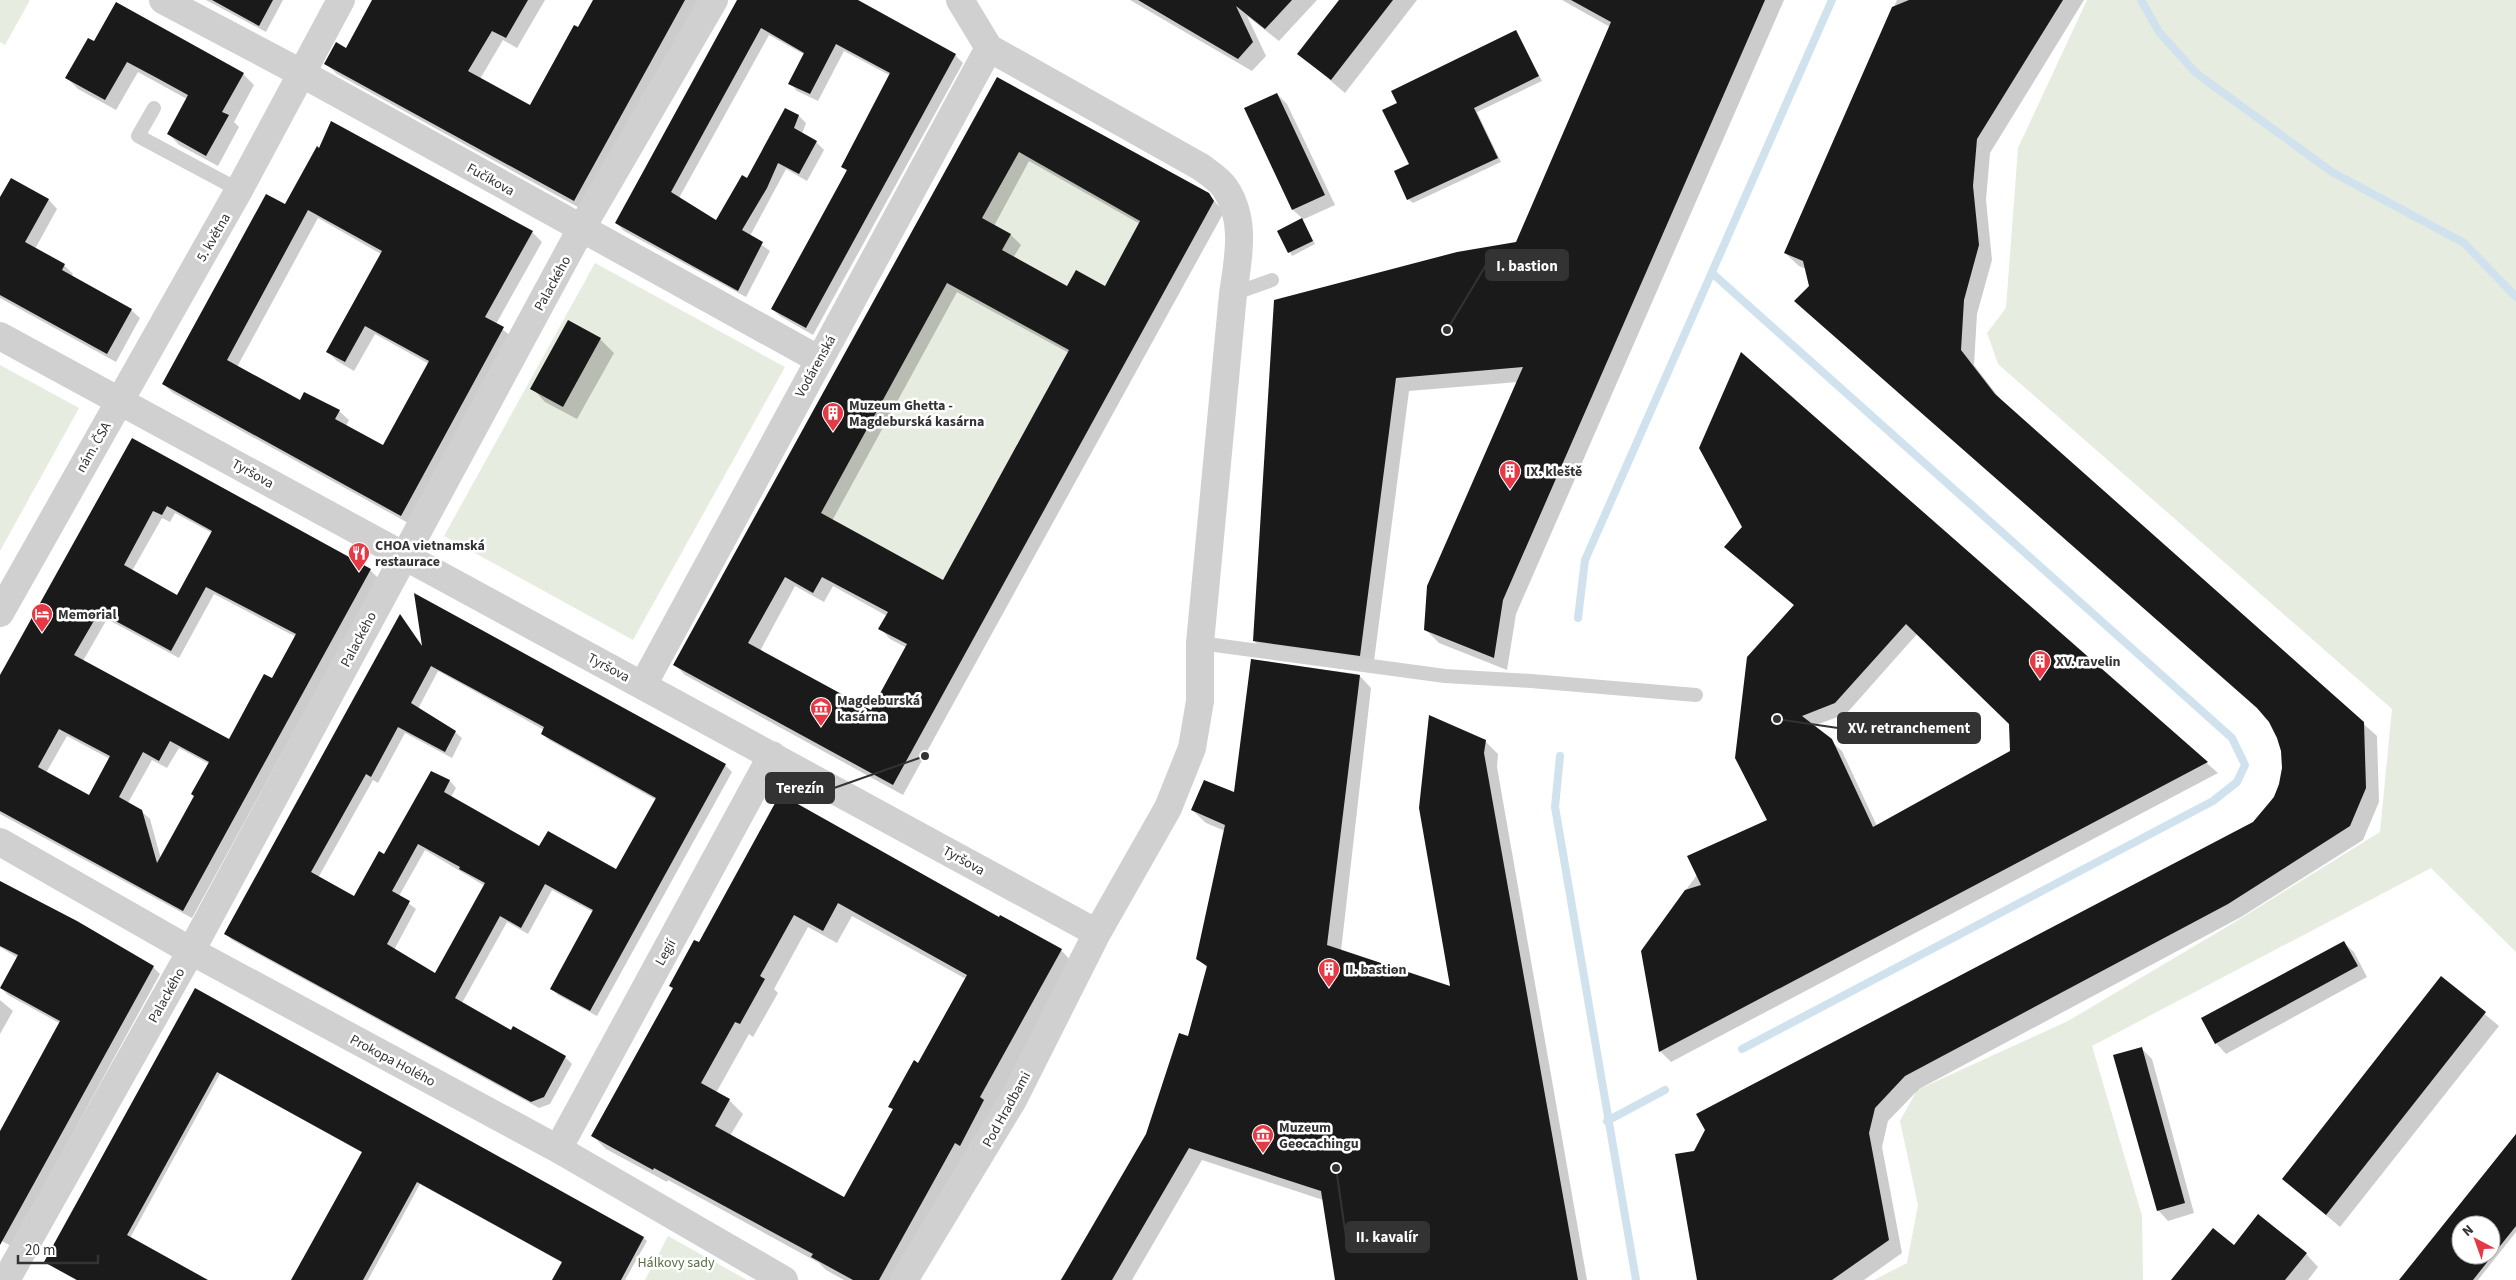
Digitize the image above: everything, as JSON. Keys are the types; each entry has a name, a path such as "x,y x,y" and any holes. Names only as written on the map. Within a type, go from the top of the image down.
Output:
{"street":[{"name":"Fučíkova","path":"163,0 301,73 818,360"},
{"name":"5. května","path":"120,400 240,190 341,0"},
{"name":"Palackého","path":"11,1274 191,951 581,228 714,0"},
{"path":"960,0 989,48"},
{"name":"Pod Hradbami","path":"904,1280 1013,1100 1097,933 1168,808 1192,748 1200,701 1200,642 1233,294 1240,240 1235,211 1225,187 1202,167 989,48"},
{"name":"Vodárenská","path":"643,685 989,48"},
{"path":"0,336 120,400"},
{"name":"Tyršova","path":"120,400 1097,933"},
{"name":"nám. ČSA","path":"0,614 120,400"},
{"name":"Legií","path":"558,1149 772,755"},
{"name":"Prokopa Holého","path":"0,842 191,951 558,1149 784,1280"}],"lane":[{"path":"154,108 138,136 240,190"},
{"path":"1233,294 1272,280"},
{"path":"1200,642 1445,676 1531,681 1696,695"}],"green space":[{"path":"0,0 30,0 5,45 0,42"},
{"path":"2087,0 2516,0 2516,952 2431,868 2092,1046 2142,1216 2143,1280 1874,1280 1907,1263 1918,1205 1900,1121 1917,1090 2068,1021 2230,925 2380,832 2392,709 1998,364 1987,333 2006,308 2018,148"},
{"path":"1019,152 1140,221 1105,286 1076,270 1067,286 1002,250 1011,234 982,218"},
{"path":"595,263 785,367 633,640 444,536"},
{"path":"947,283 1069,350 943,580 821,513"},
{"path":"0,365 79,408 0,551"},
{"name":"Hálkovy sady","path":"668,1236 747,1280 645,1280"}],"building":[{"path":"212,0 273,0 259,26"},
{"path":"372,0 528,0 506,38 492,31 468,71 530,105 574,25 578,27 593,0 685,0 574,201 324,64 336,42 346,48"},
{"path":"737,0 858,0 956,54 806,328 771,309 847,170 841,167 890,73 836,44 810,94 788,84 804,53 761,28 671,192 716,220 742,175 747,178 785,108 799,115 794,128 817,141 799,174 778,163 767,188 742,230 763,242 738,291 615,223"},
{"path":"1138,0 1292,0 1265,29 1236,6 1253,42 1238,59"},
{"path":"1339,0 1393,0 1331,80 1297,54"},
{"path":"1571,0 1765,0 1503,600 1494,658 1424,630 1427,586 1523,367 1396,378 1360,656 1253,641 1274,300 1457,252 1516,242 1611,22"},
{"path":"1909,0 2063,0 1977,139 1973,186 1979,245 1964,300 1961,350 1995,394 2364,722 2366,788 2350,826 2228,904 1905,1076 1875,1108 1869,1133 1889,1240 1832,1280 1697,1280 1675,1154 1694,1151 1705,1130 1696,1114 2253,822 2274,797 2282,768 2281,751 2277,738 2269,722 2257,708 1794,301 1809,286 1803,261 1784,253 1892,7"},
{"path":"116,2 244,73 222,112 229,115 206,156 167,134 188,95 127,62 105,100 65,78 88,38 94,41"},
{"path":"1516,30 1539,76 1474,108 1498,158 1407,200 1394,171 1409,164 1382,110 1397,103 1391,91"},
{"name":"Muzeum Ghetta - Magdeburská kasárna","path":"997,77 1209,193 1214,201 893,785 673,665","holes":["1019,152 1140,221 1105,286 1076,270 1067,286 1002,250 1011,234 982,218","947,283 1069,350 943,580 821,513","785,577 813,593 822,577 888,612 878,629 907,644 871,710 748,643"]},
{"path":"1277,93 1325,195 1292,210 1244,108"},
{"path":"331,121 533,231 485,317 504,327 401,516 162,384 266,194 285,204 317,146 319,148","holes":["308,210 382,251 326,352 345,362 365,326 429,361 383,445 335,419 340,410 304,392 300,400 227,360"]},
{"path":"11,178 49,199 25,242 65,264 62,270 132,309 107,354 0,295 0,197"},
{"path":"1302,218 1313,241 1288,253 1277,231"},
{"path":"568,320 601,338 563,407 530,389"},
{"name":"XV. ravelin","path":"1741,352 2208,762 1659,1052 1641,951 1685,890 1701,885 1687,856 1767,820 1735,758 1747,657 1794,605 1724,547 1742,527 1699,448","holes":["1906,624 2009,724 2010,751 1873,827 1832,739 1802,716 1835,703"]},
{"path":"132,438 371,569 183,911 0,811 0,675","holes":["167,506 212,531 177,595 124,565 153,511 162,515","206,587 296,634 272,678 264,674 229,739 74,655 99,612 171,651","59,729 110,756 89,795 38,767","170,741 209,762 191,794 194,796 157,863 142,810 119,797 143,752 159,761"]},
{"path":"414,593 726,764 590,1011 550,989 593,910 545,884 521,928 500,916 455,998 511,1030 513,1026 566,1056 544,1097 531,1102 224,934 400,614 422,646","holes":["431,666 544,727 541,734 656,798 616,869 548,831 539,846 444,792 450,780 431,771 384,854 379,851 354,896 311,872 366,774 371,777 398,727 445,752 456,731 411,703","418,844 485,883 435,973 387,944 410,901 392,891"]},
{"path":"1251,659 1360,675 1327,945 1450,986 1419,808 1429,715 1486,740 1484,753 1578,1280 1335,1280 1321,1191 1189,1148 1112,1280 1061,1280 1146,1134 1179,1033 1188,1036 1207,966 1196,959 1225,825 1191,810 1204,780 1234,792"},
{"path":"780,794 999,917 1000,915 1062,949 980,1097 984,1100 960,1146 955,1143 879,1280 853,1280 811,1257 813,1254 591,1136 673,988 669,986 694,940 699,942","holes":["838,903 967,975 918,1063 914,1060 888,1107 893,1109 844,1197 715,1126 730,1099 701,1083 735,1022 740,1024 765,979 760,976 794,915 823,931"]},
{"path":"0,881 77,921 154,966 0,1245 0,1131 60,1021 0,988 18,955 0,946"},
{"path":"2344,941 2358,966 2215,1044 2201,1018"},
{"path":"2441,976 2486,1012 2326,1215 2282,1179"},
{"path":"195,988 644,1237 621,1280 552,1280 562,1262 417,1182 363,1280 291,1280 362,1152 217,1072 127,1235 208,1280 77,1280 44,1262"},
{"path":"2142,1047 2185,1203 2157,1211 2113,1055"},
{"path":"2516,1134 2516,1226 2501,1245 2501,1215 2451,1215"},
{"path":"2258,1214 2307,1253 2285,1280 2171,1280 2213,1228 2234,1245"},
{"path":"2451,1215 2451,1265 2485,1265 2473,1280 2399,1280"}],"waterway":[{"path":"1578,618 1585,560 1832,0"},
{"path":"2141,0 2159,32 2196,73 2332,172 2464,243 2516,297"},
{"path":"1712,273 2232,738 2245,765 2237,782 2213,801 1742,1049"},
{"path":"1560,756 1555,807 1636,1280"},
{"path":"1607,1121 1665,1090"}],"place":[{"name":"I. bastion","path":"1447,330"},
{"name":"Muzeum Ghetta - Magdeburská kasárna","path":"833,432"},
{"name":"IX. kleště","path":"1510,490"},
{"name":"CHOA vietnamská restaurace","path":"359,572"},
{"name":"Memorial","path":"42,633"},
{"name":"XV. ravelin","path":"2040,680"},
{"name":"XV. retranchement","path":"1777,719"},
{"name":"Magdeburská kasárna","path":"821,727"},
{"name":"Terezín","path":"925,756"},
{"name":"II. bastion","path":"1329,988"},
{"name":"Muzeum Geocachingu","path":"1263,1154"},
{"name":"II. kavalír","path":"1336,1168"}]}
